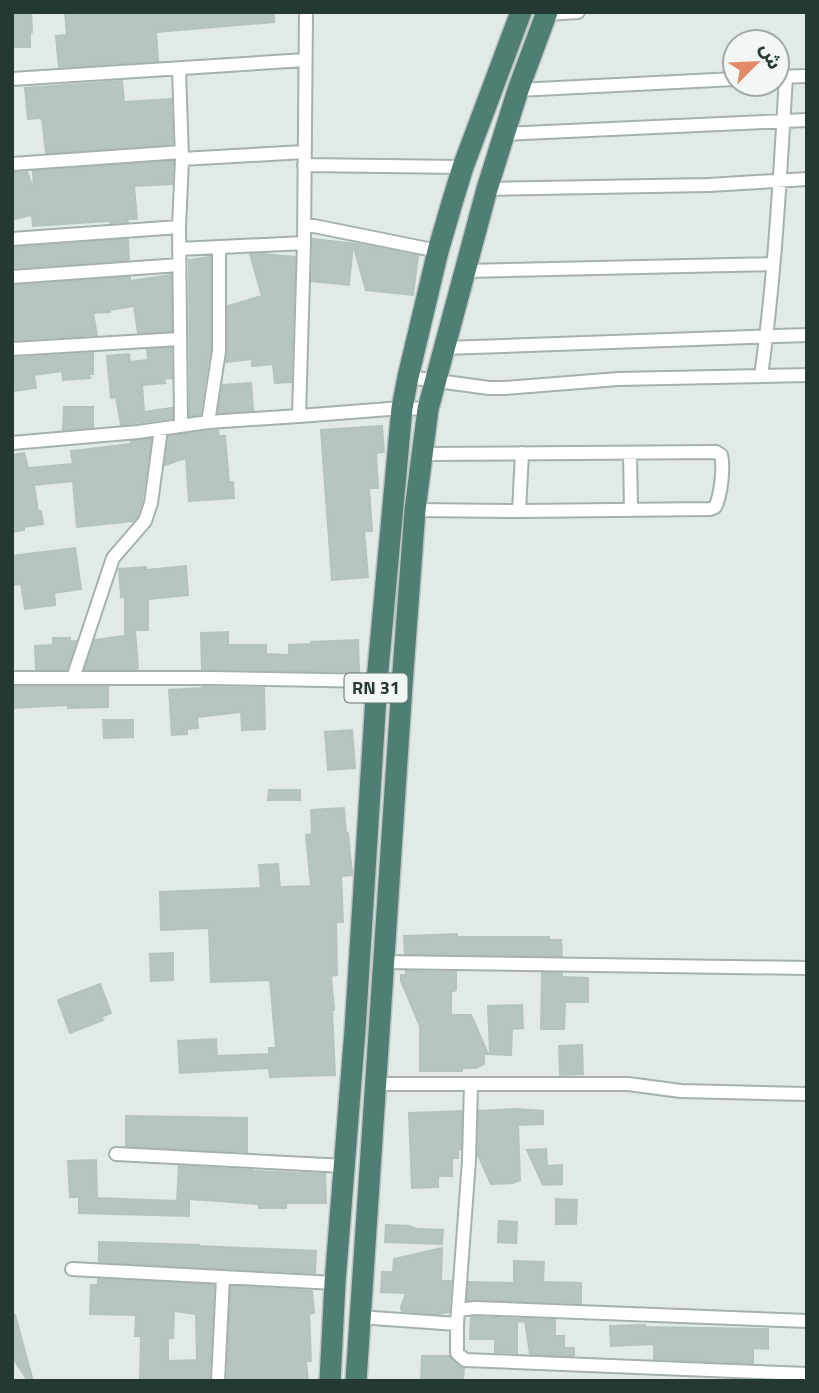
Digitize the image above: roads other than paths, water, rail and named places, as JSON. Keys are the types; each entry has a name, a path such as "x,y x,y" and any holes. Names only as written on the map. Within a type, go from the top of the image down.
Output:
{"highway":[{"name":"RN 31","path":"330,1381 377,681 402,408 438,251 463,167 521,12"},
{"name":"RN 31","path":"356,1381 415,510 428,409 486,189 546,13"}],"street":[{"path":"299,416 306,12"},
{"path":"546,13 578,12"},
{"path":"12,79 305,60"},
{"path":"179,69 182,155 179,227 181,425"},
{"path":"519,90 721,80"},
{"path":"761,376 780,181 782,98"},
{"path":"503,134 807,120"},
{"path":"12,164 182,155 463,167"},
{"path":"486,189 709,185 807,179"},
{"path":"304,224 438,251"},
{"path":"12,239 179,227"},
{"path":"179,249 304,243"},
{"path":"208,422 219,351 219,247"},
{"path":"465,271 772,264"},
{"path":"12,277 179,265"},
{"path":"444,348 807,335"},
{"path":"12,349 179,339"},
{"path":"408,377 505,388 618,380 807,374"},
{"path":"12,443 96,437 208,422 402,408 428,409"},
{"path":"73,678 113,558 145,521 151,503 161,429"},
{"path":"415,510 704,510 715,507 719,499 723,462 722,455 716,452 423,454"},
{"path":"519,511 522,453"},
{"path":"630,453 631,510"},
{"path":"12,678 377,681"},
{"path":"384,962 807,968"},
{"path":"375,1084 628,1084 681,1091 807,1094"},
{"path":"471,1084 457,1353 465,1360 807,1374"},
{"path":"116,1154 345,1166"},
{"path":"72,1269 335,1283"},
{"path":"218,1381 222,1278"},
{"path":"359,1317 458,1317 475,1308 807,1321"}]}
